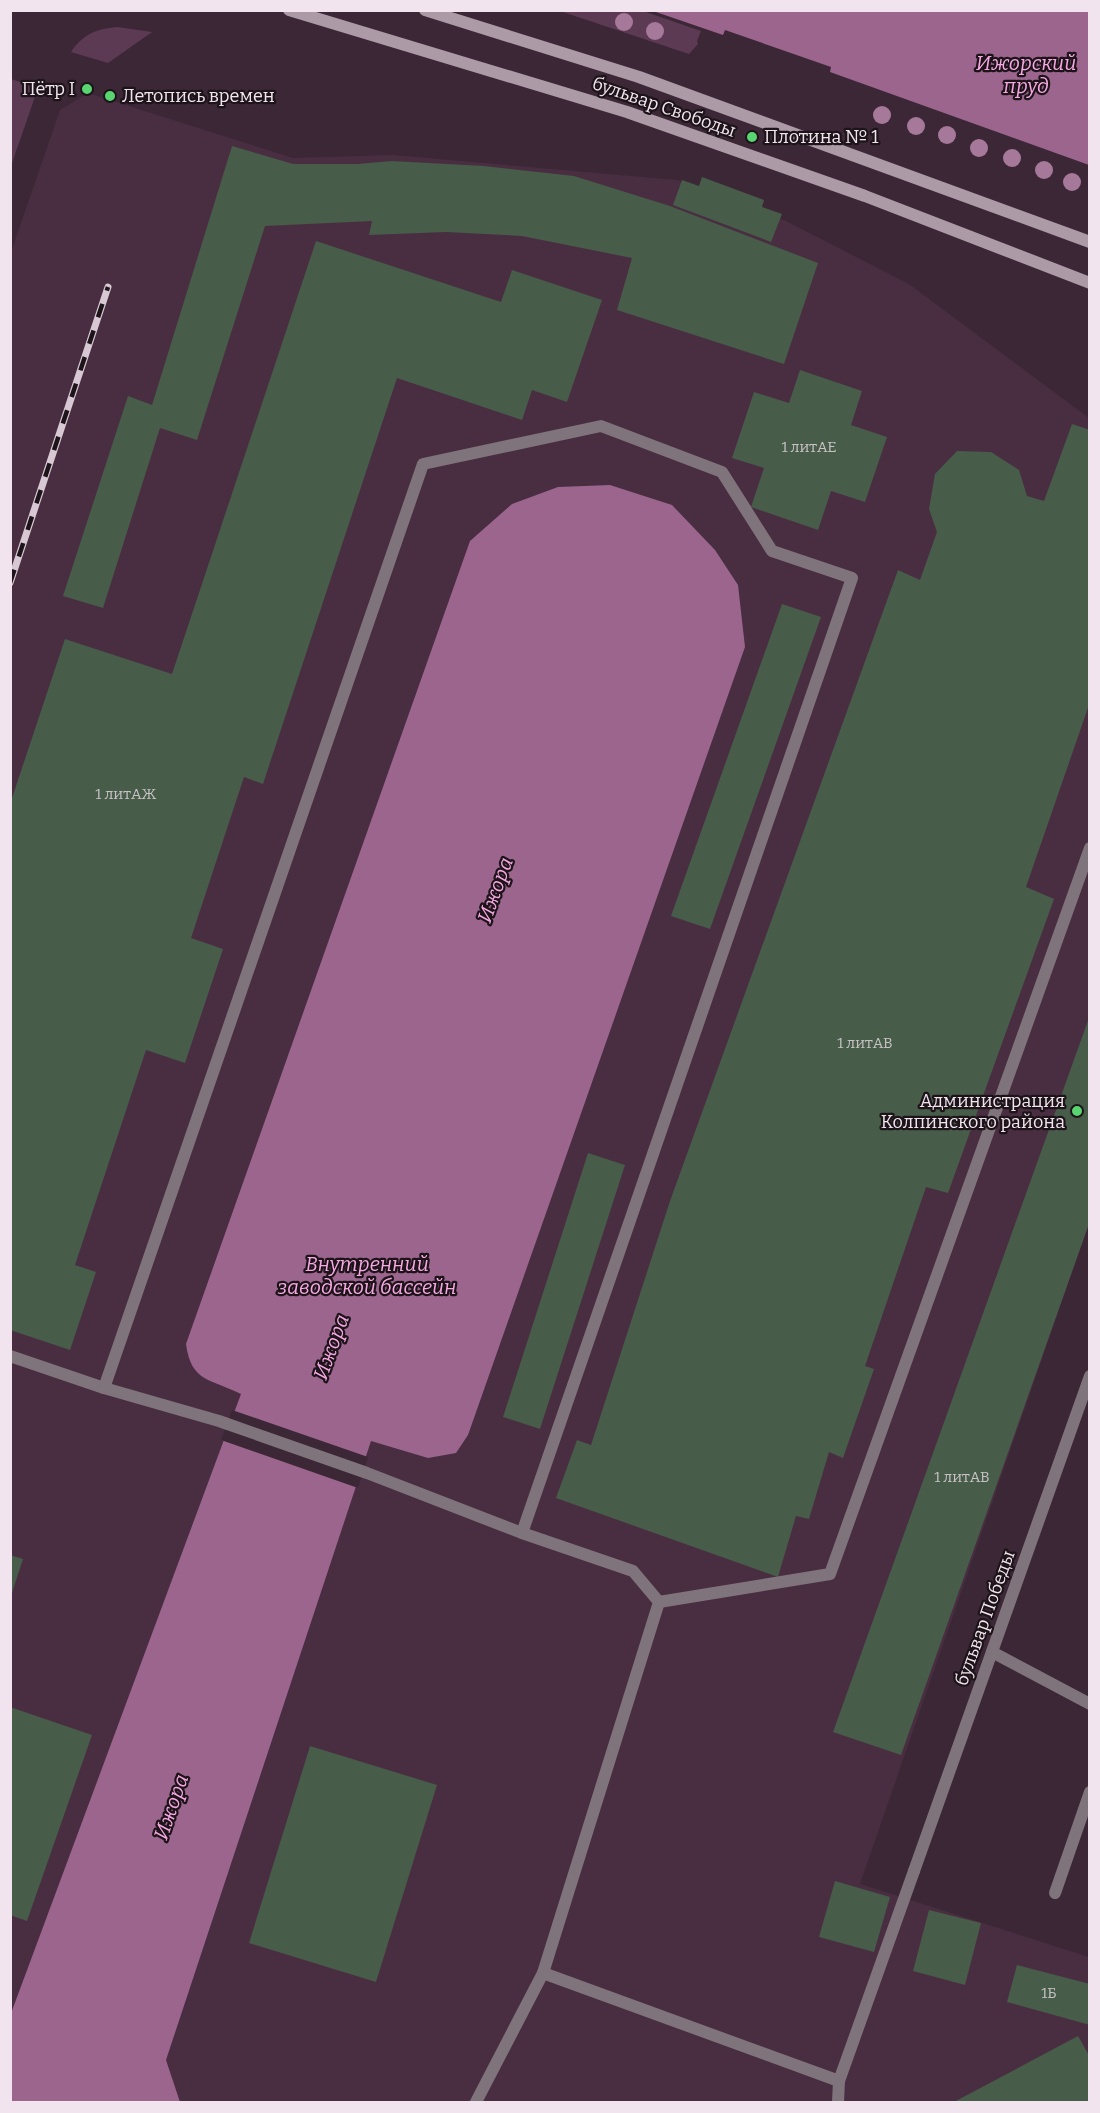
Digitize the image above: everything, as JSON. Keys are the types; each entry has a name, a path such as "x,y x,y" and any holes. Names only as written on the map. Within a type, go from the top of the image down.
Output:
{"main road":[{"name":"бульвар Свободы","path":"289,10 627,112 865,196 1089,283"},
{"name":"бульвар Свободы","path":"425,10 639,77 1089,242"}],"street":[{"path":"104,1388 423,464 601,426 722,472 772,551 852,578 522,1533"},
{"path":"659,1602 830,1574 1089,848"},
{"path":"10,1356 104,1388 219,1421 367,1473 522,1533 633,1571 659,1602"},
{"name":"бульвар Победы","path":"838,2103 839,2081 1089,1376"},
{"path":"476,2103 543,1972 659,1602"},
{"path":"992,1652 1089,1704"},
{"path":"1054,1893 1089,1792"},
{"path":"543,1972 839,2081"}],"shaded area":[{"path":"560,11 643,11 701,31 698,44 689,54"},
{"path":"117,27 152,32 108,63 71,52 85,37 103,29"},
{"path":"10,79 38,88 11,166"},
{"path":"88,93 293,158 392,155 677,180 786,221 909,284 1089,418 1089,1223 860,1884 1089,1957 1089,2102 11,2102 11,252 60,110"}],"water":[{"name":"Ижорский пруд","path":"653,11 1089,11 1089,165 830,72 831,67 725,30 723,35"},
{"name":"Внутренний заводской бассейн","path":"610,485 672,505 715,550 738,585 745,647 468,1435 456,1453 428,1458 371,1441 166,2060 180,2102 11,2102 10,2016 241,1394 212,1382 198,1373 189,1357 186,1344 470,541 512,504 558,487"}],"pier":[{"path":"232,1410 368,1457 358,1488 221,1440"}],"building":[{"path":"232,146 293,164 357,164 392,161 484,166 574,176 670,206 818,263 784,364 617,310 632,258 522,236 446,232 369,235 372,221 265,226 197,440 160,428 103,608 63,596 128,396 152,405"},
{"path":"702,177 764,200 762,207 782,214 771,242 673,205 682,180 699,186"},
{"path":"316,241 501,302 512,270 602,300 567,402 532,390 522,420 397,378 263,784 244,777 191,938 223,949 185,1063 146,1050 75,1265 96,1272 70,1350 10,1330 10,804 65,639 172,674"},
{"path":"800,370 862,391 851,425 887,437 865,502 831,491 818,530 751,507 764,468 732,458 754,392 789,403"},
{"path":"1072,424 1090,430 1090,702 1026,887 1054,899 948,1193 926,1187 865,1366 874,1369 843,1458 829,1452 809,1519 796,1516 778,1577 556,1498 577,1440 591,1445 670,1201 898,570 920,580 937,532 929,509 935,474 957,451 991,452 1019,470 1027,496 1044,501"},
{"path":"782,604 821,617 710,929 671,916"},
{"path":"1090,1015 1090,1221 901,1755 833,1732"},
{"path":"588,1153 625,1165 540,1429 503,1417"},
{"path":"10,1555 23,1559 11,1596 10,1596"},
{"path":"10,1707 92,1735 27,1921 10,1915"},
{"path":"310,1746 437,1785 376,1982 249,1943"},
{"path":"835,1881 890,1897 874,1952 819,1937"},
{"path":"929,1910 981,1923 965,1985 913,1971"},
{"path":"1017,1965 1090,1984 1090,2025 1007,2002"},
{"path":"1078,2036 1090,2057 1090,2102 954,2102"}],"railway":[{"path":"10,583 108,287"}],"place":[{"name":"Пётр I","path":"87,89"},
{"name":"Летопись времен","path":"110,96"},
{"name":"Плотина № 1","path":"752,137"},
{"name":"Администрация Колпинского района","path":"1077,1111"}],"water label":[{"name":"Ижора","path":"495,890"},
{"name":"Ижора","path":"331,1347"},
{"name":"Ижора","path":"171,1807"}]}
